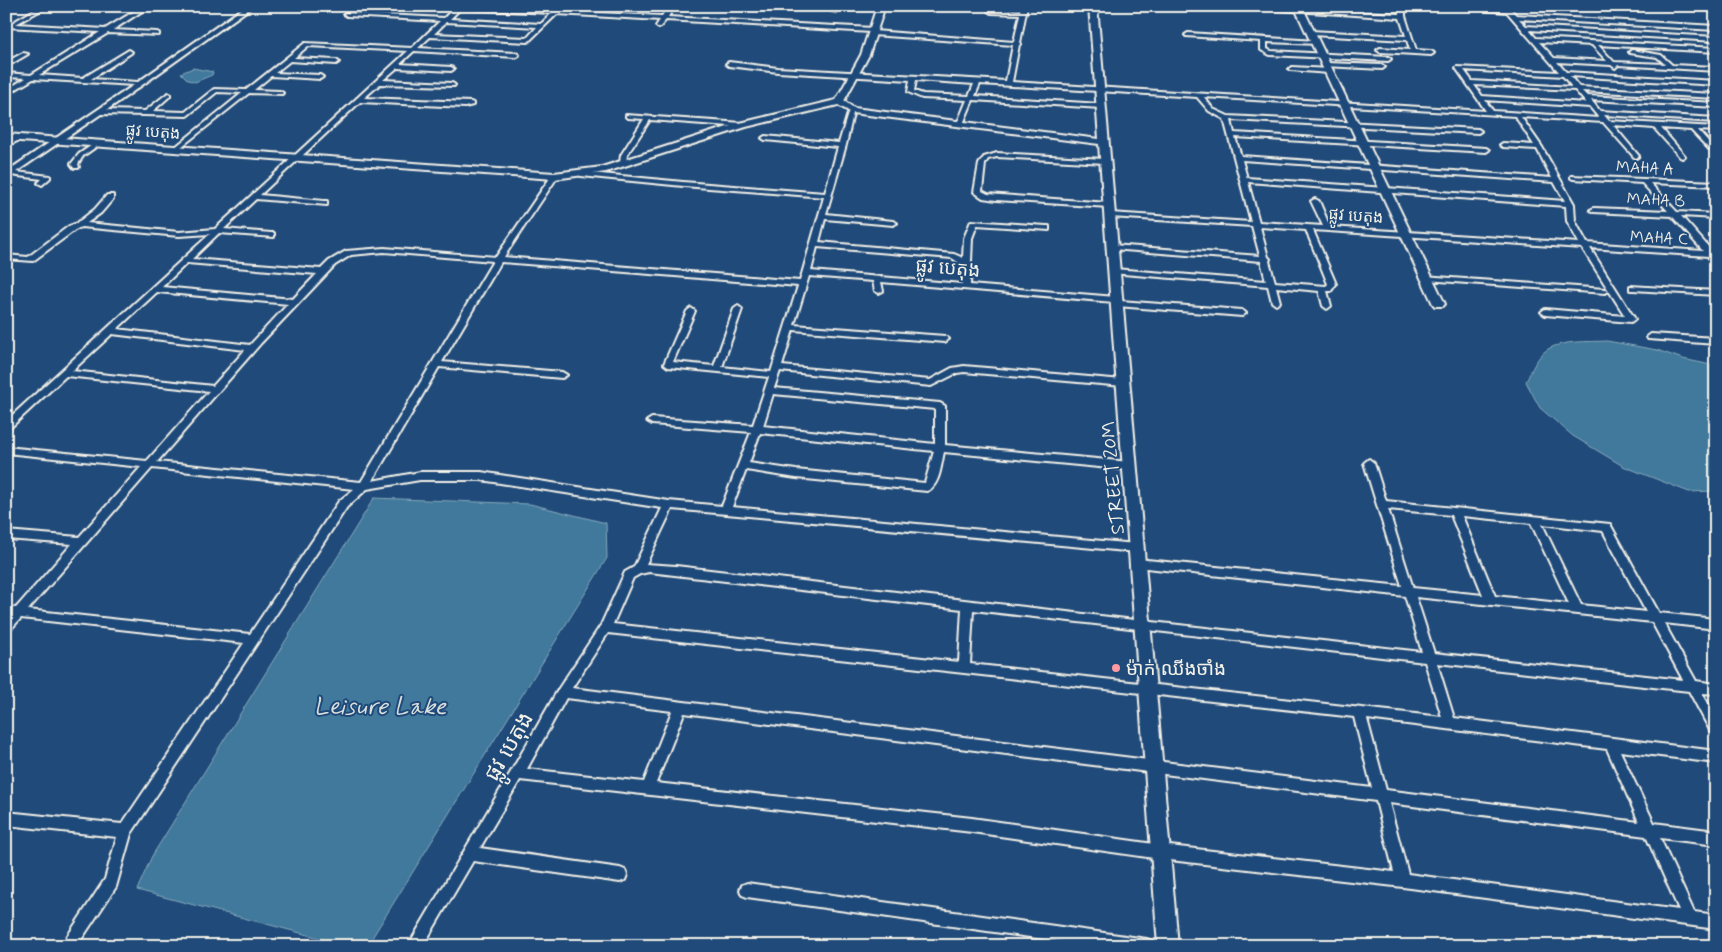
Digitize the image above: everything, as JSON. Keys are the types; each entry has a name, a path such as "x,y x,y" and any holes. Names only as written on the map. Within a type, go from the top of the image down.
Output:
{"street":[{"path":"8,26 45,6"},
{"path":"6,93 148,6"},
{"path":"8,174 100,112 250,6"},
{"path":"440,6 873,31 1018,44"},
{"path":"429,35 528,40 561,6"},
{"path":"659,26 672,6"},
{"path":"881,6 855,74 839,102 852,110 1104,142"},
{"name":"STREET 20M","path":"1093,6 1168,946"},
{"path":"1222,6 1402,16"},
{"path":"1402,6 1402,16 1414,52"},
{"path":"1436,6 1507,8 1636,156"},
{"path":"1650,6 1716,9"},
{"path":"6,428 459,7"},
{"path":"1300,9 1383,190 1439,304"},
{"path":"991,11 1024,10 1009,83"},
{"path":"347,14 542,26"},
{"path":"1514,17 1716,28"},
{"path":"8,26 157,34"},
{"path":"1525,28 1716,39"},
{"path":"1311,33 1408,38"},
{"path":"1188,35 1316,43"},
{"path":"1264,40 1264,49 1270,53 1325,64 1382,67"},
{"path":"1536,40 1716,50"},
{"path":"1593,43 1664,117"},
{"path":"176,149 307,44 516,56"},
{"path":"1542,47 1656,55 1671,67"},
{"path":"1380,50 1431,53"},
{"path":"85,80 129,52"},
{"path":"6,66 25,54"},
{"path":"1292,69 1325,64 1388,59"},
{"path":"287,60 336,62"},
{"path":"1553,60 1716,70"},
{"path":"729,64 778,70 1491,113 1716,129"},
{"path":"396,66 450,69"},
{"path":"1491,113 1459,68 1716,83"},
{"path":"269,74 320,77"},
{"path":"6,75 140,84"},
{"path":"913,78 911,92 916,95 1101,106"},
{"path":"379,82 452,86"},
{"path":"960,124 978,82"},
{"path":"1469,83 1716,96"},
{"path":"100,112 187,114 216,90 280,94"},
{"path":"147,113 168,95"},
{"path":"1200,96 1206,106 1212,111 1227,118 1478,131"},
{"path":"1480,98 1591,105"},
{"path":"1585,98 1716,105"},
{"path":"359,100 471,104"},
{"name":"ផ្លូវ បេតុង","path":"6,137 554,176 603,170 743,125 839,102"},
{"path":"726,511 758,429 803,284 852,110"},
{"path":"1598,113 1716,120"},
{"path":"1517,115 1540,147 1570,204 1571,221 1631,319 1545,312"},
{"path":"628,116 743,125"},
{"path":"623,163 624,155 649,117"},
{"path":"1227,118 1276,302"},
{"path":"1656,126 1682,156"},
{"path":"1693,128 1712,148"},
{"path":"1231,135 1486,150"},
{"path":"6,145 19,138"},
{"path":"766,138 843,145"},
{"path":"76,167 74,164 81,155 97,144"},
{"path":"1503,145 1540,147"},
{"name":"ផ្លូវ បេតុង","path":"1105,161 997,155 986,158 982,164 978,192 996,198 1256,225 1600,248"},
{"path":"1237,158 1557,180"},
{"path":"8,174 48,177 42,183"},
{"path":"581,174 828,195"},
{"path":"68,946 111,882 125,831 343,504 364,486 498,260 554,176"},
{"name":"MAHA A","path":"1573,177 1716,184"},
{"path":"1243,180 1570,204"},
{"path":"1644,180 1714,256"},
{"path":"6,257 30,260 98,211 110,197"},
{"path":"255,197 324,203"},
{"path":"1315,201 1328,230"},
{"name":"MAHA B","path":"1594,210 1716,216"},
{"path":"822,216 893,223"},
{"path":"966,288 968,238 974,223 1046,228"},
{"path":"80,225 179,234 218,231 271,234"},
{"path":"1114,271 1328,289 1332,284 1309,229"},
{"path":"814,244 936,253 954,256 963,260 967,267"},
{"path":"1112,247 1266,259"},
{"name":"MAHA C","path":"1600,248 1714,256"},
{"path":"6,627 11,613 81,541 294,302 332,263 349,253 377,250 803,284"},
{"path":"186,261 322,272"},
{"name":"ផ្លូវ បេតុង","path":"806,273 1242,312"},
{"path":"1426,278 1605,291"},
{"path":"876,279 879,291"},
{"path":"907,291 908,282"},
{"path":"1322,288 1326,306"},
{"path":"1633,288 1716,292"},
{"path":"155,290 294,302"},
{"path":"717,369 738,309"},
{"path":"691,311 668,364 931,383 955,370 964,369 1123,383"},
{"path":"789,327 945,339"},
{"path":"110,331 252,348"},
{"path":"1651,337 1716,341"},
{"path":"436,364 562,375"},
{"path":"65,373 216,389"},
{"path":"744,466 796,474 926,487 931,484 940,448 940,406 769,391"},
{"path":"652,421 758,429 1130,466"},
{"path":"6,450 364,486 420,476 481,476 669,505 1136,548"},
{"path":"1369,464 1450,724"},
{"path":"1382,504 1606,527 1716,730"},
{"name":"ផ្លូវ បេតុង","path":"415,946 518,774 563,692 605,628 629,575 638,570 669,505"},
{"path":"1455,512 1491,600"},
{"path":"1534,520 1577,609"},
{"path":"6,535 81,541"},
{"path":"1138,563 1716,624"},
{"path":"638,570 648,568 676,570 1143,626 1716,689"},
{"path":"964,669 968,605"},
{"path":"11,613 253,639"},
{"path":"605,628 1359,712 1716,757"},
{"path":"563,692 1716,838"},
{"path":"648,788 680,707"},
{"path":"1359,712 1403,880"},
{"path":"1610,744 1690,919"},
{"path":"518,774 972,825 1161,852 1403,880 1716,922"},
{"path":"6,818 125,831"},
{"path":"471,854 620,875"},
{"path":"747,890 1147,946"}],"water":[{"path":"193,68 213,72 212,75 195,82 188,80 181,73"},
{"path":"1607,341 1657,350 1683,359 1716,366 1716,491 1689,492 1623,466 1573,436 1540,408 1526,382 1535,364 1544,352 1561,344"},
{"name":"Leisure Lake","path":"374,498 530,504 606,523 607,558 367,946 350,946 137,890 152,856"}],"place":[{"name":"ម៉ាក់ ឈីងចាំង","path":"1116,668"}]}
